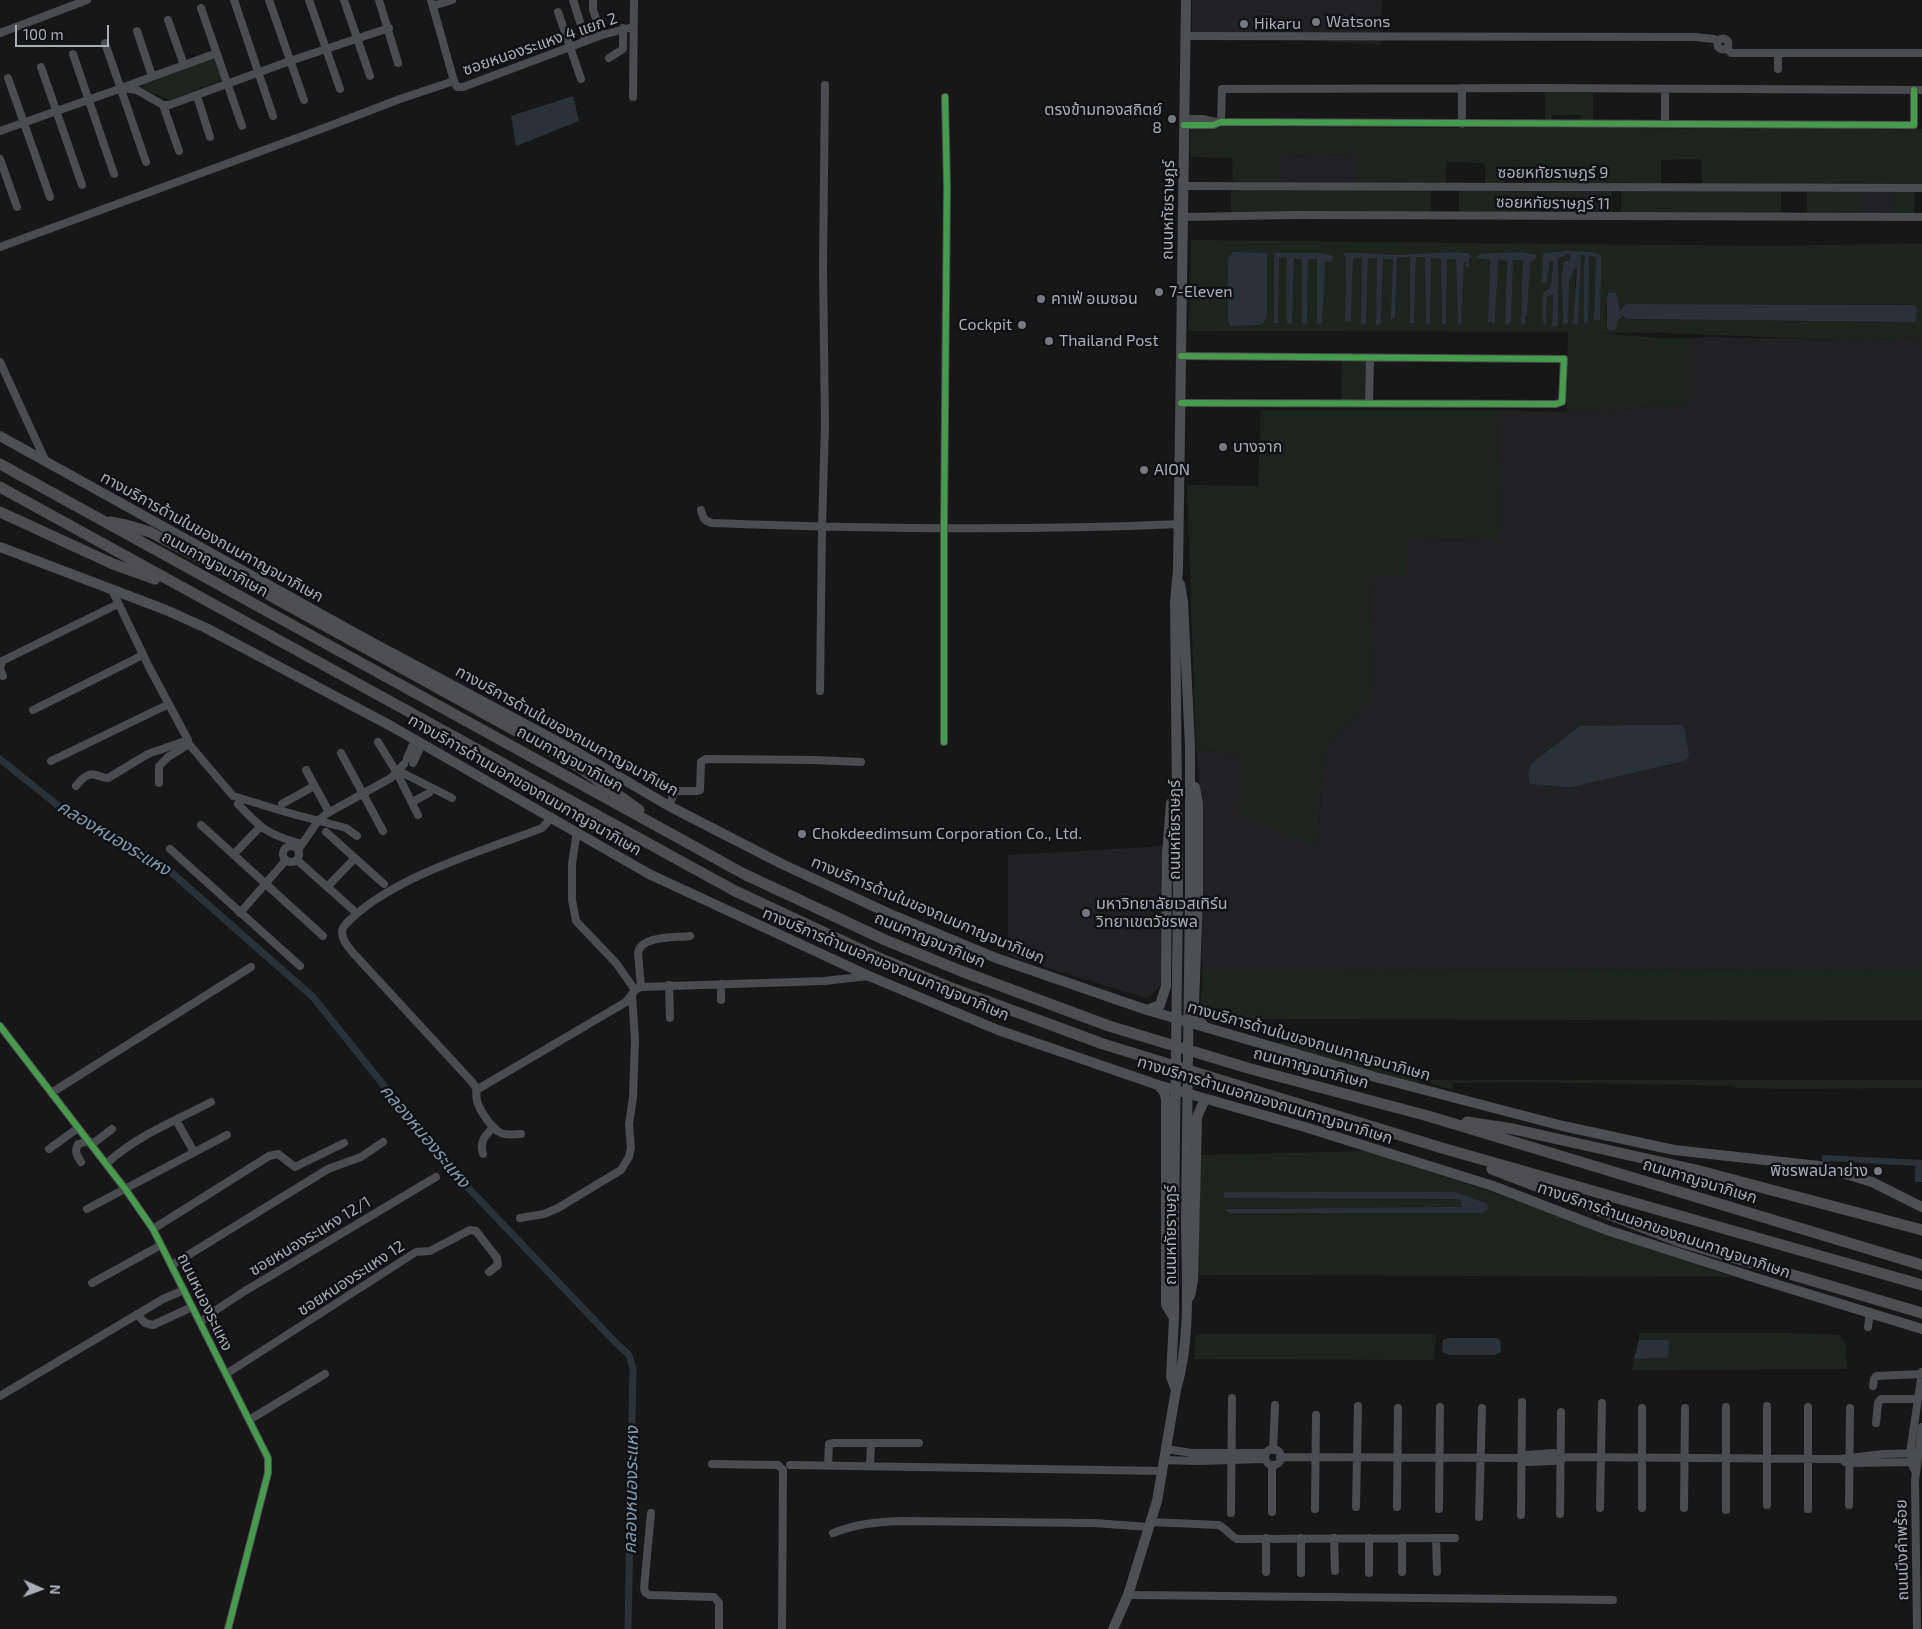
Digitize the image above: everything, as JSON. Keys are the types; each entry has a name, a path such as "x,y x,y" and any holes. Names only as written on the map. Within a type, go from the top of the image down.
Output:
{"highway":[{"name":"ถนนกาญจนาภิเษก","path":"0,464 744,874 885,940 1015,992 1109,1026 1251,1070 1428,1116 1922,1265"},
{"path":"0,487 735,891 878,957 954,989 1104,1044 1442,1148 1922,1285"},
{"path":"0,512 114,564 187,591"},
{"path":"102,520 150,532 496,719 579,768 668,832"},
{"path":"347,638 395,681"},
{"path":"1428,1116 1513,1129 1686,1168 1922,1230"},
{"path":"1442,1148 1682,1242 1922,1313"}],"main road":[{"name":"ถนนหทัยราษฎร์","path":"1176,1390 1171,1377 1174,1318 1178,894 1175,601 1179,524 1186,0"},
{"name":"ทางบริการด้านในของถนนกาญจนาภิเษก","path":"0,436 366,639 575,751 669,806 782,864 888,913 996,958 1147,1010 1375,1078 1563,1126 1674,1150 1819,1166 1872,1182 1922,1208"},
{"name":"ทางบริการด้านนอกของถนนกาญจนาภิเษก","path":"0,547 113,592 166,610 206,628 419,742 649,874 869,976 998,1030 1205,1099 1305,1127 1493,1186 1607,1230 1922,1329"},
{"name":"ถนนหทัยราษฎร์","path":"1113,1629 1128,1595 1157,1501 1180,1375 1186,1321 1190,746 1183,602 1178,570"},
{"path":"1147,1010 1160,1005 1166,986 1167,854 1176,745"},
{"path":"1190,746 1198,804 1198,896 1194,1004 1196,1016 1205,1028"},
{"path":"1158,1084 1164,1092 1166,1099 1166,1305 1174,1318"},
{"path":"1186,1321 1193,1281 1196,1128 1197,1117 1205,1099"},
{"path":"1166,1128 1171,1122 1179,1120 1185,1120 1196,1128"}],"street":[{"path":"0,33 87,0"},
{"path":"234,0 273,116"},
{"path":"269,0 304,100"},
{"path":"309,0 340,89"},
{"path":"344,0 370,76"},
{"path":"379,0 398,62"},
{"path":"432,3 452,0"},
{"path":"573,0 586,40"},
{"path":"593,0 593,10 602,35"},
{"name":"ซอยหนองระแหง 4 แยก 2","path":"633,97 634,0"},
{"name":"ซอยหนองระแหง 4 แยก 2","path":"432,3 457,87 463,87 586,40 623,28 633,27"},
{"path":"202,8 242,126"},
{"path":"558,12 581,79"},
{"path":"168,20 184,65"},
{"path":"122,88 137,90 163,105 169,105 290,61 359,40 389,28"},
{"path":"609,58 623,49 623,28"},
{"path":"137,31 152,76"},
{"path":"1185,36 1695,37 1714,39 1718,42 1720,49 1724,50 1727,48 1731,53 1922,53"},
{"path":"106,43 146,162"},
{"path":"0,131 88,101 217,53"},
{"path":"1778,53 1778,69"},
{"path":"72,54 114,174"},
{"path":"41,67 82,185"},
{"path":"8,78 50,196"},
{"path":"0,247 414,94 454,81"},
{"path":"820,691 825,425 823,256 825,84"},
{"path":"1462,88 1462,124"},
{"path":"1184,122 1202,119 1219,122 1914,125 1918,90 1666,88 1222,89 1219,122"},
{"path":"1665,124 1666,88"},
{"path":"196,96 210,138"},
{"path":"944,742 947,187 945,97"},
{"path":"163,105 179,151"},
{"path":"0,159 17,207"},
{"name":"ซอยหทัยราษฎร์ 9","path":"1183,186 1922,188"},
{"name":"ซอยหทัยราษฎร์ 11","path":"1183,217 1297,215 1922,217"},
{"path":"1180,403 1556,404 1562,402 1564,359 1181,356"},
{"path":"1369,403 1370,358"},
{"path":"0,362 47,463"},
{"path":"701,510 703,519 706,522 712,523 822,527 1006,528 1179,524"},
{"path":"113,592 188,742 233,796 346,828 357,836"},
{"path":"3,676 0,669 2,661 118,604"},
{"path":"33,710 143,655"},
{"path":"51,761 169,704"},
{"path":"159,783 159,766 184,748 188,742"},
{"path":"76,786 87,775 95,774 108,778 148,754 188,742"},
{"path":"378,742 398,775 418,816"},
{"path":"297,860 300,847 318,821 329,812 362,793 398,775 409,763 419,742"},
{"path":"341,753 383,831"},
{"path":"669,806 675,792 700,790 701,762 706,759 861,762"},
{"path":"306,770 329,812"},
{"path":"398,775 452,798"},
{"path":"282,804 314,786"},
{"path":"412,802 429,793"},
{"path":"238,804 260,827 300,847"},
{"path":"521,1134 507,1135 494,1127 478,1102 478,1089 354,955 344,940 343,928 361,910 420,875 542,828 552,817"},
{"path":"201,825 323,936"},
{"path":"234,854 260,827"},
{"path":"577,831 573,851 572,882 572,900 576,921 616,963 636,991"},
{"path":"326,832 384,884"},
{"path":"286,860 284,856 286,848 300,847"},
{"path":"170,849 300,966"},
{"path":"327,887 355,858"},
{"path":"286,860 293,862 297,860"},
{"path":"240,913 286,860"},
{"path":"297,860 352,908"},
{"path":"520,1218 544,1214 558,1208 621,1170 627,1163 631,1146 629,1125 634,1073 639,948 649,940 690,936"},
{"path":"51,1093 251,967"},
{"path":"478,1089 626,1002 636,991 669,985 824,981 869,976"},
{"path":"721,984 721,1000"},
{"path":"669,985 670,1018"},
{"name":"ถนนหนองระแหง","path":"0,1026 126,1190 153,1229 268,1458 268,1473 228,1629"},
{"path":"106,1164 129,1145 211,1102"},
{"path":"176,1120 194,1152"},
{"path":"483,1154 481,1149 482,1140 494,1127"},
{"path":"49,1149 78,1128"},
{"path":"81,1162 76,1153 78,1144 90,1143 112,1129"},
{"path":"87,1209 116,1193 126,1190 226,1135"},
{"path":"153,1229 269,1156 278,1154 295,1166 344,1142"},
{"path":"172,1265 328,1169 361,1157 383,1142"},
{"path":"320,1155 328,1169"},
{"name":"ซอยหนองระแหง 12/1","path":"200,1323 245,1291 436,1178"},
{"name":"ซอยหนองระแหง 12","path":"226,1374 416,1252 430,1252 470,1230 476,1232 497,1258 498,1265 489,1272"},
{"path":"92,1283 161,1245"},
{"path":"0,1396 163,1299 184,1290"},
{"path":"138,1314 145,1323 153,1325 192,1307"},
{"path":"1868,1327 1870,1312"},
{"path":"1873,1386 1874,1379 1877,1376 1922,1373"},
{"name":"ถนนบึงคำพร้อย","path":"1918,1451 1918,1399 1922,1373"},
{"path":"248,1420 324,1374"},
{"path":"1231,1513 1232,1398"},
{"path":"1876,1423 1878,1403 1881,1399 1918,1399"},
{"path":"1521,1515 1522,1402"},
{"path":"1600,1508 1602,1403"},
{"path":"1272,1512 1272,1465 1268,1463 1268,1454 1275,1405"},
{"path":"1356,1507 1358,1406"},
{"path":"1767,1406 1767,1505"},
{"path":"1439,1509 1440,1407"},
{"path":"1726,1407 1726,1510"},
{"path":"1808,1407 1808,1509"},
{"path":"1397,1507 1398,1408"},
{"path":"1480,1517 1482,1408"},
{"path":"1642,1408 1642,1508"},
{"path":"1684,1408 1684,1508"},
{"path":"1849,1505 1850,1408"},
{"path":"1560,1514 1561,1412"},
{"path":"1315,1509 1316,1415"},
{"name":"ถนนบึงคำพร้อย","path":"1919,1626 1919,1555 1914,1462 1922,1427"},
{"path":"870,1466 871,1443"},
{"path":"828,1465 829,1444 919,1443"},
{"path":"1850,1460 1918,1451"},
{"path":"1165,1455 1232,1457 1278,1452 1280,1456 1521,1458 1526,1462 1554,1461 1560,1457 1808,1458 1914,1462"},
{"path":"1884,1454 1884,1462"},
{"path":"1272,1465 1277,1464 1280,1456"},
{"path":"712,1464 778,1465 783,1470 782,1629"},
{"path":"790,1465 1162,1471"},
{"path":"650,1513 644,1588 646,1592 649,1595 714,1597 719,1603 719,1629"},
{"path":"833,1533 870,1522 901,1521 1219,1525 1238,1539 1455,1538"},
{"path":"1266,1538 1266,1572"},
{"path":"1301,1573 1302,1538"},
{"path":"1334,1538 1335,1571"},
{"path":"1369,1538 1369,1573"},
{"path":"1402,1538 1402,1572"},
{"path":"1436,1538 1437,1572"},
{"path":"1128,1595 1612,1600"}],"shaded area":[{"path":"1192,0 1382,0 1381,45 1192,33"},
{"path":"215,57 223,80 169,100 144,89 143,83"},
{"path":"1545,92 1593,93 1593,120 1581,120 1581,115 1552,115 1552,120 1545,120"},
{"path":"573,96 579,121 516,146 511,116"},
{"path":"1190,127 1922,129 1922,184 1702,184 1701,159 1661,160 1661,184 1536,183 1535,179 1505,180 1503,184 1485,184 1485,163 1447,162 1446,183 1358,183 1357,154 1280,156 1280,184 1233,182 1232,158 1190,157"},
{"path":"1358,154 1358,183 1280,184 1280,156"},
{"path":"1231,188 1431,189 1431,212 1231,212"},
{"path":"1459,189 1612,190 1612,213 1601,213 1601,191 1583,191 1582,212 1550,212 1549,199 1546,199 1546,201 1542,202 1542,212 1459,212"},
{"path":"1621,189 1781,190 1781,213 1621,213"},
{"path":"1807,190 1861,190 1861,213 1807,214"},
{"path":"1861,190 1894,191 1893,213 1861,213"},
{"path":"1583,191 1601,191 1601,213 1582,212"},
{"path":"1894,191 1915,191 1914,213 1893,213"},
{"path":"1191,240 1774,246 1922,243 1922,337 1843,340 1663,333 1599,333 1661,338 1689,338 1689,405 1566,412 1568,332 1189,331","holes":["1588,251 1601,256 1594,320 1596,258 1589,256 1585,323 1584,264 1586,255 1581,255 1578,324 1573,323 1576,268 1569,281 1568,323 1563,323 1562,276 1564,262 1570,260 1570,253 1558,258 1557,326 1552,326 1553,294 1547,297 1546,323 1543,294 1551,288 1553,261 1550,261 1548,279 1542,283 1544,253","1466,252 1469,258 1469,266 1464,260 1458,324 1456,259 1447,259 1446,323 1442,324 1441,259 1430,258 1430,324 1426,324 1425,257 1416,257 1414,323 1410,322 1410,257 1397,258 1395,318 1392,319 1393,259 1383,258 1381,324 1377,325 1377,258 1368,258 1366,324 1362,324 1362,258 1353,258 1351,322 1345,321 1346,257 1343,253 1396,255","1265,253 1267,255 1267,316 1264,323 1255,254","1274,253 1331,255 1325,261 1317,323 1317,259 1308,259 1307,324 1302,323 1302,259 1294,258 1292,323 1287,323 1287,257 1279,258 1274,322","1531,253 1535,255 1530,262 1527,315 1521,324 1524,260 1513,260 1511,321 1509,321 1509,324 1505,324 1507,261 1498,260 1495,323 1488,322 1490,260","1611,292 1616,293 1620,311 1626,304 1915,305 1917,308 1916,320 1914,322 1627,319 1623,316 1618,320 1614,330 1611,331 1607,328 1607,300"]},
{"path":"1233,252 1265,253 1267,255 1267,316 1264,323 1260,325 1230,326 1228,320 1228,262 1229,256"},
{"path":"1522,252 1537,255 1534,261 1530,262 1525,324 1521,324 1523,260 1513,260 1511,322 1509,321 1509,325 1505,324 1507,261 1498,260 1495,323 1488,322 1490,260 1477,258 1478,254"},
{"path":"1589,252 1601,256 1600,320 1594,320 1596,258 1589,256 1588,322 1584,323 1584,264 1586,256 1581,255 1578,324 1573,324 1577,269 1575,268 1569,281 1568,323 1563,324 1562,276 1564,262 1570,260 1570,254 1567,253 1565,256 1558,258 1558,326 1552,327 1553,294 1547,297 1546,324 1543,322 1543,293 1551,287 1553,261 1550,261 1547,282 1542,283 1543,253"},
{"path":"1274,253 1321,253 1333,256 1332,262 1325,262 1322,323 1317,324 1317,259 1308,259 1307,324 1302,323 1302,260 1294,258 1292,324 1287,323 1287,257 1279,258 1278,323 1274,323"},
{"path":"1343,253 1397,255 1468,253 1473,257 1469,258 1469,267 1465,266 1466,263 1464,261 1461,324 1458,325 1456,259 1447,259 1446,324 1442,324 1441,259 1431,258 1430,325 1426,324 1425,257 1416,257 1414,323 1410,323 1410,257 1397,258 1395,318 1391,319 1393,259 1383,259 1381,324 1376,325 1377,258 1368,258 1366,324 1361,324 1362,258 1353,258 1351,322 1345,321 1346,258"},
{"path":"1608,293 1616,293 1620,311 1626,304 1915,305 1917,308 1916,320 1914,322 1627,319 1623,316 1618,320 1615,329 1611,331 1607,328 1607,298"},
{"path":"1922,337 1922,970 1202,969 1202,806 1196,750 1242,754 1318,846 1323,751 1371,697 1369,576 1407,540 1499,539 1497,410 1566,412 1689,405 1689,338 1843,340"},
{"path":"1342,357 1370,358 1369,403 1341,403"},
{"path":"1261,410 1497,410 1499,539 1407,540 1406,577 1369,576 1371,697 1323,751 1318,846 1238,815 1242,754 1196,750 1187,485 1258,486"},
{"path":"1681,725 1685,731 1689,756 1684,761 1571,787 1530,784 1528,774 1531,764 1580,726"},
{"name":"มหาวิทยาลัยเวสเทิร์น วิทยาเขตวัชรพล","path":"1165,846 1165,980 1148,999 1008,955 1008,855"},
{"path":"1202,969 1922,970 1922,1021 1213,1019 1201,1003"},
{"path":"1299,1041 1321,1045 1351,1061 1420,1080 1418,1084 1279,1045 1280,1042"},
{"path":"1420,1080 1922,1080 1922,1088 1789,1089 1519,1082 1453,1083 1453,1090"},
{"path":"1368,1151 1460,1181 1733,1277 1198,1275 1200,1155","holes":["1455,1192 1485,1203 1482,1213 1230,1208 1462,1208 1460,1200 1455,1199"]},
{"path":"1822,1155 1922,1160 1922,1182 1915,1182 1915,1166 1830,1161 1829,1163 1822,1163"},
{"path":"1224,1192 1455,1192 1486,1203 1489,1208 1482,1213 1231,1213 1226,1211 1227,1209 1462,1207 1460,1200 1455,1199 1224,1198"},
{"path":"1639,1333 1840,1335 1846,1345 1847,1369 1632,1370 1634,1359 1668,1358 1669,1340 1639,1340"},
{"path":"1196,1334 1436,1334 1434,1360 1194,1359"},
{"path":"1449,1338 1497,1338 1500,1340 1501,1352 1494,1355 1450,1355 1442,1352 1443,1340"},
{"path":"1639,1340 1669,1340 1668,1358 1634,1359"}],"waterway":[{"name":"คลองหนองระแหง","path":"0,759 61,808 163,865 313,997 453,1172 629,1355 633,1368 628,1629"}],"cycle path":[{"path":"1184,125 1213,125 1221,122 1914,125 1914,90"},
{"path":"944,742 947,187 945,97"},
{"path":"1181,356 1564,359 1562,402 1556,404 1181,403"},
{"path":"0,1026 126,1190 153,1229 268,1458 268,1473 228,1629"}],"place":[{"name":"Watsons","path":"1316,22"},
{"name":"Hikaru","path":"1244,24"},
{"name":"ตรงข้ามทองสถิตย์ 8","path":"1172,119"},
{"name":"7-Eleven","path":"1159,292"},
{"name":"คาเฟ่ อเมซอน","path":"1041,299"},
{"name":"Cockpit","path":"1022,325"},
{"name":"Thailand Post","path":"1049,341"},
{"name":"บางจาก","path":"1223,447"},
{"name":"AION","path":"1144,470"},
{"name":"Chokdeedimsum Corporation Co., Ltd.","path":"802,834"},
{"name":"มหาวิทยาลัยเวสเทิร์น วิทยาเขตวัชรพล","path":"1086,913"},
{"name":"พิชรพลปลาย่าง","path":"1878,1171"}]}
